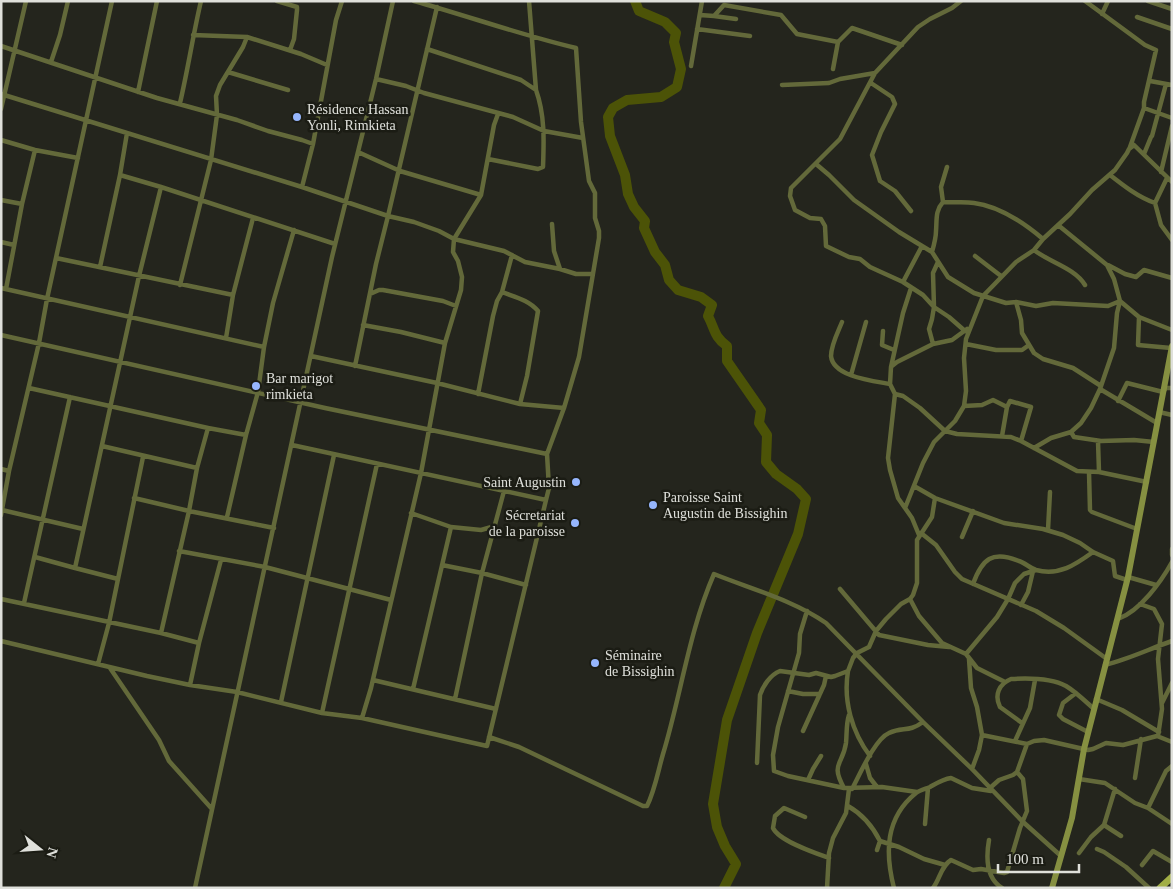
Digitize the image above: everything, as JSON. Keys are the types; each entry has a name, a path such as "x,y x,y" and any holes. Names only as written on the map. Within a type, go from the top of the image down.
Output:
{"main road":[{"path":"1165,887 1172,877"}],"street":[{"path":"1,108 26,1"},
{"path":"51,62 68,1"},
{"path":"83,529 2,513 9,471 39,343 47,298 112,1"},
{"path":"138,92 157,1"},
{"path":"180,103 201,1"},
{"path":"277,1 293,4 298,10 294,39 290,50"},
{"path":"302,187 313,144 326,65 342,1"},
{"path":"195,888 344,202 376,79 393,1"},
{"path":"1,641 110,668 190,685 237,692 322,713 362,718 487,746 549,488 548,454 564,408 582,344 599,231 595,218 595,193 589,181 583,138 576,48 414,1"},
{"path":"488,159 541,169 543,167 544,132 541,106 536,90 529,1"},
{"path":"691,66 702,1"},
{"path":"961,1 918,27 876,73 840,139 791,188 790,196 795,210 810,218 821,220 825,226 826,246 843,255 860,258 870,267 903,282 923,295 934,307 965,331"},
{"path":"905,508 923,463 934,442 955,421 964,406 966,390 964,358 966,344 970,326 983,296 1016,262 1034,250 1121,164 1132,147 1144,108 1157,51 1156,48 1145,44 1091,4 1084,1"},
{"path":"1102,14 1108,1"},
{"path":"1148,1 1172,9"},
{"path":"714,16 724,5 781,15 797,34 838,42"},
{"path":"355,366 437,7"},
{"path":"700,15 736,19"},
{"path":"1137,17 1172,29"},
{"path":"833,69 838,42 852,28 902,45"},
{"path":"697,29 750,36"},
{"path":"193,35 248,37 275,47 290,50 326,65"},
{"path":"180,285 212,160 217,115 216,96 220,85 248,37"},
{"path":"1,46 138,92 313,144"},
{"path":"427,48 521,80 536,90"},
{"path":"228,72 288,90"},
{"path":"782,85 829,83 876,73"},
{"path":"376,79 513,117 544,132 583,138"},
{"path":"1150,81 1172,85"},
{"path":"871,83 892,97 895,104 872,155 880,181 895,191 910,211"},
{"path":"1144,154 1159,113 1166,84"},
{"path":"3,95 302,187 388,216 414,222 454,239 487,246 525,262 560,268 576,274 592,274"},
{"path":"1144,108 1172,118"},
{"path":"362,718 373,680 421,473 445,343 462,286 458,261 453,252 454,239 481,196 494,125 498,114"},
{"path":"1161,172 1172,126"},
{"path":"100,267 120,176 127,133"},
{"path":"1,140 35,150 78,158"},
{"path":"1132,147 1144,154 1172,182"},
{"path":"35,150 4,288 264,347"},
{"path":"358,152 400,171 481,196"},
{"path":"816,164 854,200 932,252 948,277 974,293 1006,303 1016,302 1036,306 1053,303 1108,306 1120,302"},
{"path":"932,252 935,240 936,216 943,202 941,187 947,167"},
{"path":"1110,175 1143,199 1155,203"},
{"path":"120,176 161,187 335,244"},
{"path":"1167,178 1155,203 1161,225 1172,240"},
{"path":"75,568 139,276 161,187"},
{"path":"1,200 22,204"},
{"path":"943,202 973,203 1001,211 1043,239"},
{"path":"226,338 233,295 253,218"},
{"path":"552,224 554,251 560,268"},
{"path":"1058,225 1107,265 1125,274 1136,277 1144,270 1172,278"},
{"path":"227,517 258,392 264,347 273,303 294,230"},
{"path":"1,242 14,245"},
{"path":"903,282 922,246"},
{"path":"1034,250 1046,259 1077,275 1085,285"},
{"path":"478,394 492,316 502,292 512,255"},
{"path":"975,256 1001,276"},
{"path":"56,258 233,295"},
{"path":"933,344 929,330 934,307 932,280 934,268 938,262"},
{"path":"1034,448 1051,438 1071,432 1091,408 1101,388 1114,348 1114,331 1120,302 1119,293 1107,265"},
{"path":"911,288 891,367 890,384 895,394 888,458 898,498 912,518 920,534 936,545 958,576 1036,611 1064,628 1106,662 1128,659 1145,650 1172,641"},
{"path":"370,294 383,290 443,301 456,306"},
{"path":"502,292 523,300 534,306 538,311 527,376 520,404"},
{"path":"1016,302 1022,333 1029,345 1040,357 1073,368 1118,401 1157,423"},
{"path":"1120,302 1139,317 1172,330"},
{"path":"1052,888 1072,818 1084,749 1118,619 1147,482 1172,347 1138,345 1139,317"},
{"path":"842,322 832,348 831,357 835,366 851,375 890,384"},
{"path":"851,375 866,322"},
{"path":"363,325 445,343"},
{"path":"891,367 897,362 933,344 952,340 970,326"},
{"path":"882,331 882,345 894,350"},
{"path":"1,335 429,430 548,454"},
{"path":"966,344 996,350 1022,350 1029,345"},
{"path":"311,356 437,383 520,404 564,408"},
{"path":"1118,401 1127,383 1163,392"},
{"path":"29,388 246,435"},
{"path":"1163,392 1166,388 1172,388"},
{"path":"895,394 903,396 920,408 945,431 957,434 1011,437 1075,470 1099,472 1147,482"},
{"path":"24,604 70,397"},
{"path":"964,406 986,404 993,400 1007,407"},
{"path":"1002,436 1007,407 1010,401 1031,407 1021,441"},
{"path":"1159,412 1172,415"},
{"path":"161,632 197,468 208,428"},
{"path":"1071,432 1074,437 1098,441 1134,440 1154,442"},
{"path":"1098,441 1099,472"},
{"path":"292,445 546,500"},
{"path":"102,446 197,468"},
{"path":"281,702 334,455"},
{"path":"98,664 109,623 143,456"},
{"path":"322,713 377,464"},
{"path":"1,469 9,471"},
{"path":"1089,472 1090,510 1137,529"},
{"path":"914,486 935,498 1010,525 1048,530 1080,542 1093,552 1113,561 1115,576 1156,585"},
{"path":"455,699 482,572 504,491"},
{"path":"1048,530 1050,492"},
{"path":"134,498 274,528"},
{"path":"870,756 859,740 849,715 848,671 857,653 869,647 876,631 895,608 913,595 917,583 916,546 920,534 932,517 935,498"},
{"path":"962,537 972,511"},
{"path":"412,513 451,527 481,530 495,526"},
{"path":"413,690 451,527"},
{"path":"1172,550 1172,555"},
{"path":"179,551 265,568 391,600"},
{"path":"972,769 980,750 982,735 977,707 971,688 968,656 991,626 1019,578 1024,574 1034,571 1068,569 1093,552"},
{"path":"35,557 118,579"},
{"path":"973,584 980,566 994,557 1008,557 1034,571"},
{"path":"190,685 221,560"},
{"path":"1118,619 1129,614 1140,604 1172,562"},
{"path":"442,565 482,572 526,585"},
{"path":"1021,605 1028,592 1034,571"},
{"path":"489,737 526,750 643,806 647,806 675,713 695,631 714,574 779,599 807,611 826,622 1022,821 1061,856"},
{"path":"840,589 882,636 948,647"},
{"path":"1,599 109,623 161,632 199,643"},
{"path":"910,599 919,616 936,637 948,647 968,656 977,668 1005,682"},
{"path":"1140,604 1154,609 1161,621 1162,628 1159,646 1162,716 1158,734"},
{"path":"807,611 800,634 799,653 780,717 775,742 773,759 774,769 777,773 848,789 877,787 917,792 946,778 951,778 972,788 991,790"},
{"path":"110,668 159,740 170,760 212,810"},
{"path":"757,763 760,695 762,689 776,673 784,671 809,675 835,676 848,671"},
{"path":"804,731 826,676"},
{"path":"1022,723 1000,707 998,703 998,690 1005,682 1011,679 1060,683 1076,693 1094,709"},
{"path":"373,680 496,708"},
{"path":"1015,741 1030,708 1035,680"},
{"path":"1162,704 1172,683"},
{"path":"788,691 803,694 820,694"},
{"path":"1076,693 1063,703 1059,715 1062,719 1088,732"},
{"path":"1096,699 1131,715 1172,742"},
{"path":"848,789 838,778 837,767 846,743 849,715"},
{"path":"827,888 829,858 833,838 848,806 848,789 885,735 893,731 911,730 923,722"},
{"path":"982,735 999,740 1027,744 1044,740 1084,749 1093,749 1106,743 1123,744 1158,734"},
{"path":"1135,778 1141,739"},
{"path":"991,790 999,780 1017,772 1027,744"},
{"path":"808,780 821,756"},
{"path":"866,764 870,778 877,787"},
{"path":"1148,808 1166,771 1172,766"},
{"path":"933,888 938,882 945,865 951,860 973,870 1007,872 1022,821 1026,815 1023,778 1017,772"},
{"path":"1079,779 1101,782 1135,803 1148,808 1172,824"},
{"path":"924,824 928,788"},
{"path":"1078,853 1104,825 1115,789"},
{"path":"894,888 888,855 890,832 898,815 917,792"},
{"path":"848,806 861,815 880,841 906,850 924,859 945,865"},
{"path":"805,817 784,808 775,816 773,828 776,834 829,858"},
{"path":"1104,825 1122,836"},
{"path":"989,840 987,854 989,870 993,881 1002,888"},
{"path":"877,850 880,841"},
{"path":"1097,849 1126,867 1149,888"},
{"path":"1142,865 1153,851 1172,862"}],"waterway":[{"path":"635,1 639,11 665,22 676,33 674,42 681,69 677,87 661,97 627,100 613,108 608,117 610,136 625,175 628,194 634,207 645,221 644,228 655,252 665,265 669,280 678,290 701,297 712,305 708,316 717,336 727,346 727,361 761,410 759,423 767,435 766,462 776,474 797,489 806,499 798,534 757,633 727,720 713,804 717,827 725,846 736,864 724,888"}],"place":[{"name":"Résidence Hassan Yonli, Rimkieta","path":"297,117"},
{"name":"Bar marigot rimkieta","path":"256,386"},
{"name":"Saint Augustin","path":"576,482"},
{"name":"Paroisse Saint Augustin de Bissighin","path":"653,505"},
{"name":"Sécretariat de la paroisse","path":"575,523"},
{"name":"Séminaire de Bissighin","path":"595,663"}]}
